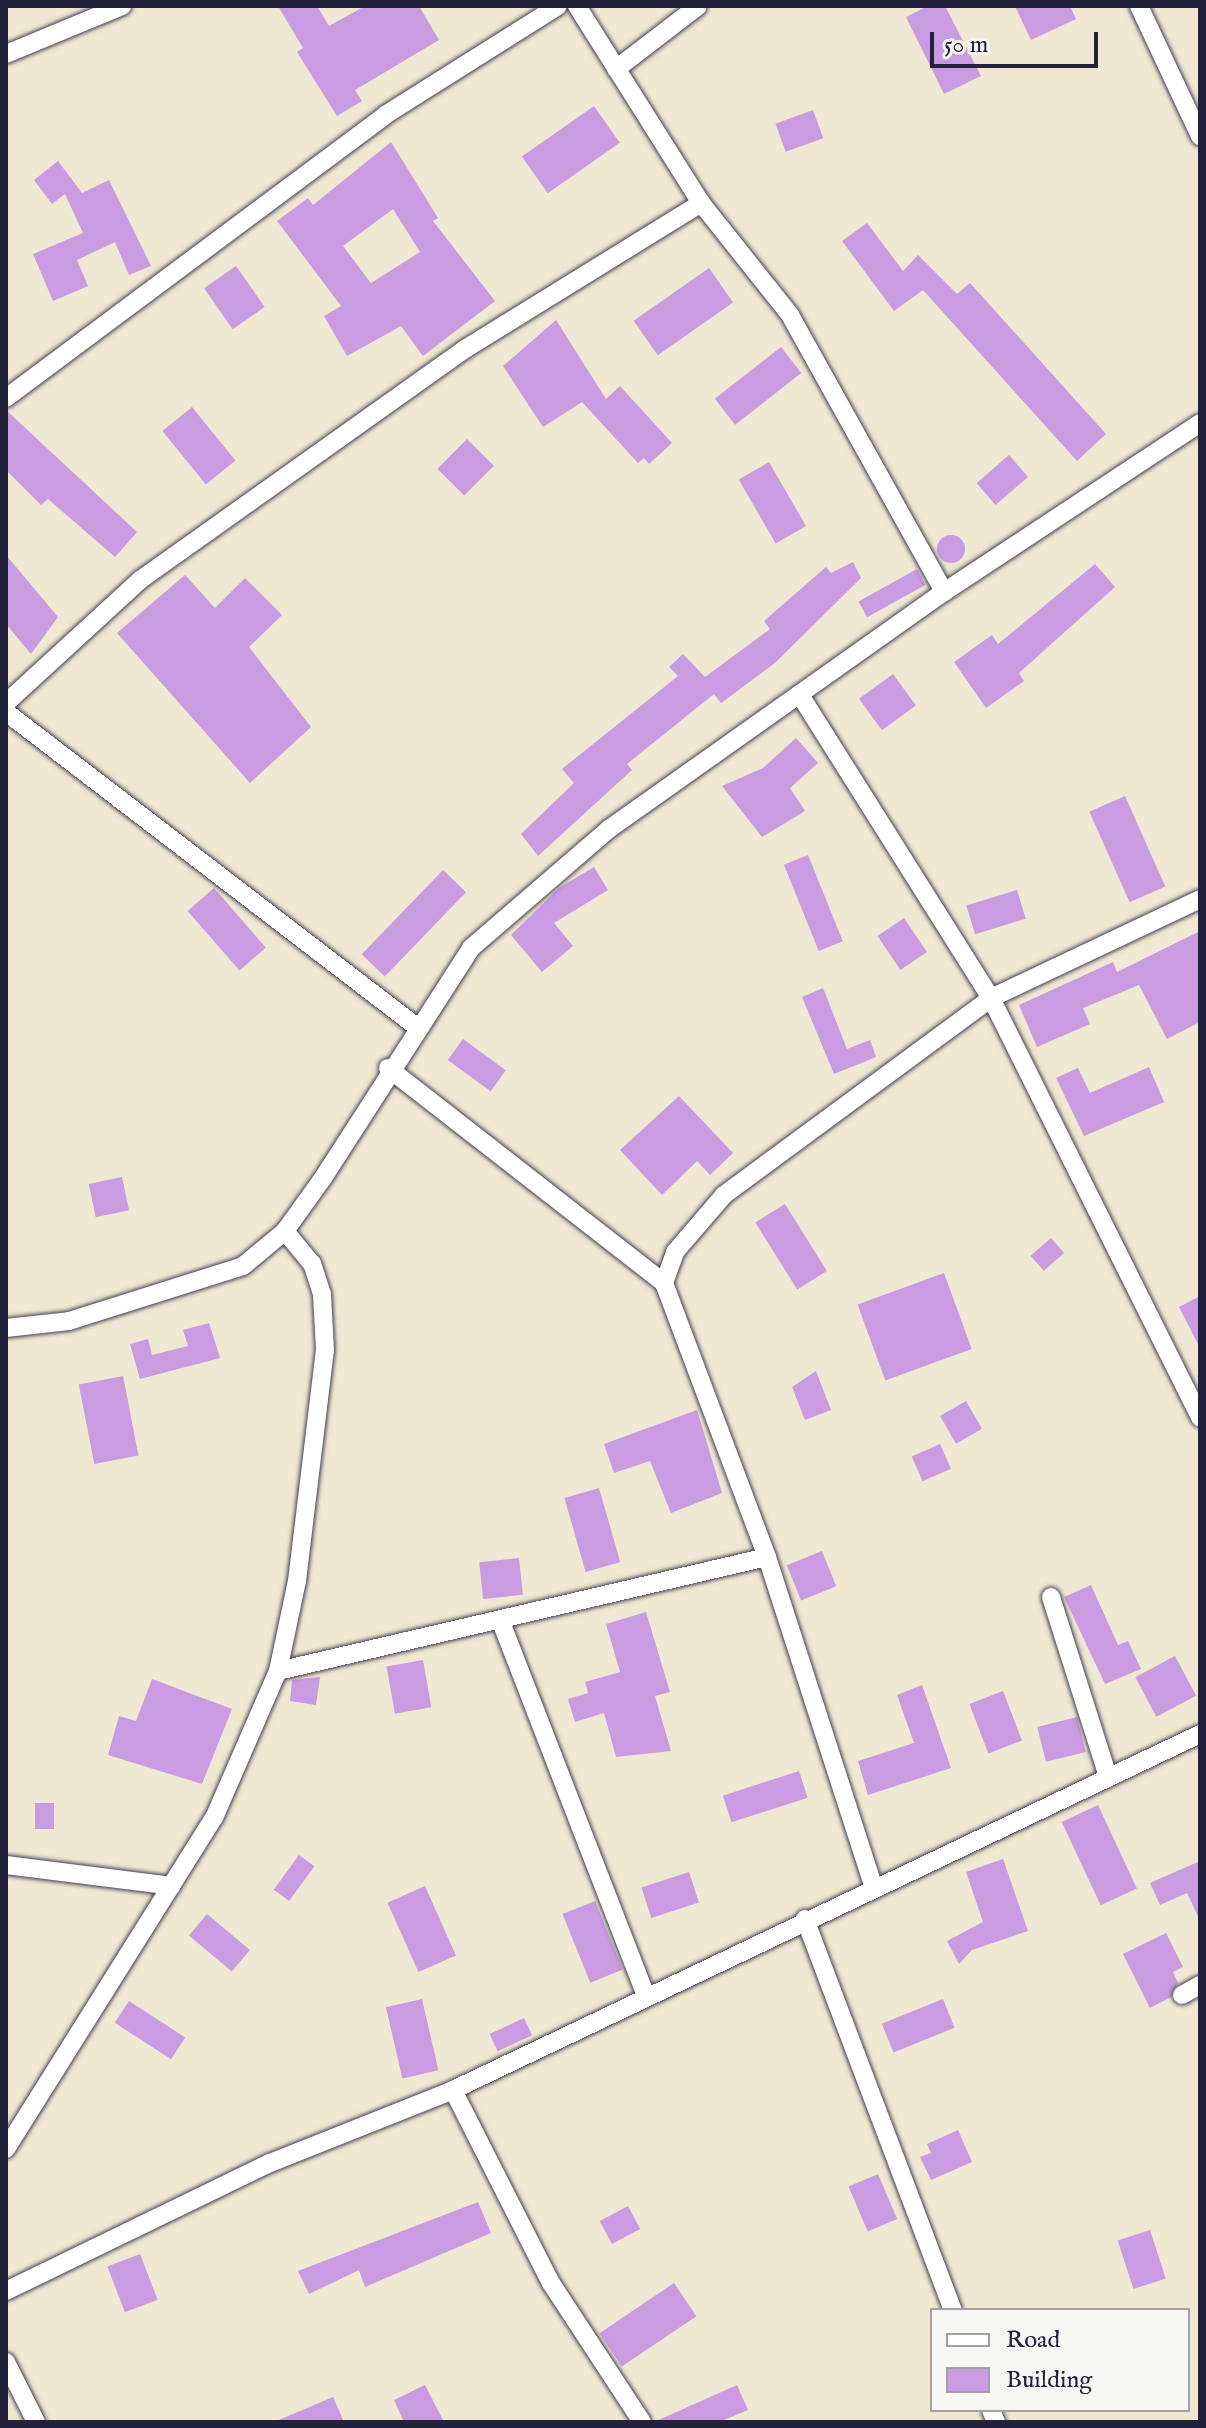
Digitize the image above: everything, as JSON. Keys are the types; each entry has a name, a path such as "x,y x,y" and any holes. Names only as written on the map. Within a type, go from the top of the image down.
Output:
{"street":[{"path":"6,54 122,6"},
{"path":"6,398 385,115 558,6"},
{"path":"577,6 701,203 790,315 944,592"},
{"path":"616,69 698,6"},
{"path":"1139,6 1195,111 1200,136"},
{"path":"6,703 140,580 465,349 701,203"},
{"path":"6,1328 69,1321 177,1291 243,1266 285,1231 388,1068 471,948 609,829 944,592 1200,423"},
{"path":"800,695 991,998 1200,1418"},
{"path":"6,712 417,1027"},
{"path":"664,1283 675,1252 724,1195 991,998 1200,899"},
{"path":"388,1068 664,1283 767,1557 873,1886"},
{"path":"6,2149 172,1886 252,1744 278,1671 297,1581 325,1350 322,1294 312,1264 285,1231"},
{"path":"278,1671 501,1622 767,1557"},
{"path":"1051,1597 1108,1777"},
{"path":"501,1622 646,1996"},
{"path":"6,2291 270,2163 453,2090 873,1886 1200,1734"},
{"path":"6,1865 172,1886"},
{"path":"805,1919 952,2308"},
{"path":"1182,1995 1200,1985"},
{"path":"453,2090 551,2283 642,2422"},
{"path":"6,2362 36,2422"}],"building":[{"path":"278,6 317,6 329,26 365,6 419,6 439,40 355,90 362,101 337,116 297,52 303,48"},
{"path":"928,6 945,6 981,76 944,94 906,17"},
{"path":"1015,6 1070,6 1076,19 1031,40"},
{"path":"594,106 620,143 548,193 522,156"},
{"path":"813,110 823,138 786,152 775,124"},
{"path":"391,142 438,218 433,221 495,301 423,356 401,326 347,356 324,316 341,306 277,221 308,198 313,205","holes":["393,209 420,252 371,283 343,246"]},
{"path":"58,161 82,193 109,180 151,266 129,275 115,242 77,260 88,286 53,301 33,254 83,233 65,194 52,204 34,180"},
{"path":"867,223 903,271 918,255 957,294 970,283 1106,434 1077,461 923,290 894,311 842,241"},
{"path":"236,266 265,307 233,329 204,288"},
{"path":"709,268 733,302 658,355 634,321"},
{"path":"556,320 606,399 620,386 672,443 649,464 644,458 638,463 582,402 543,427 503,366"},
{"path":"781,347 801,373 735,425 715,399"},
{"path":"192,407 235,461 206,485 162,431"},
{"path":"6,410 137,532 115,557 48,499 41,505 6,470"},
{"path":"467,439 494,466 464,496 437,469"},
{"path":"1009,455 1028,477 996,505 977,483"},
{"path":"769,462 806,526 776,544 739,480"},
{"path":"951,535 961,539 965,549 961,559 951,563 941,559 937,549 941,539"},
{"path":"6,555 58,617 31,654 6,624"},
{"path":"853,562 861,578 775,663 721,703 714,694 627,764 632,770 538,856 521,834 574,783 562,769 678,676 669,667 683,654 705,677 770,629 764,621 826,567 831,573"},
{"path":"1095,564 1115,587 1019,673 1024,681 986,708 954,662 992,635 998,644"},
{"path":"917,569 926,585 867,617 858,601"},
{"path":"185,575 215,608 245,578 282,615 249,647 311,727 250,783 117,633"},
{"path":"893,674 916,706 882,730 859,699"},
{"path":"796,738 818,763 790,788 805,811 762,837 722,786 763,768"},
{"path":"1125,796 1165,886 1130,902 1089,812"},
{"path":"808,855 843,941 819,951 784,865"},
{"path":"594,867 608,890 554,923 573,946 542,972 511,935 559,888"},
{"path":"443,870 466,892 385,976 362,954"},
{"path":"214,888 266,948 239,971 188,911"},
{"path":"1017,890 1026,919 975,934 966,905"},
{"path":"904,918 927,952 900,970 877,936"},
{"path":"1200,931 1200,1022 1167,1039 1139,985 1083,1008 1090,1024 1037,1047 1019,1005 1113,962 1117,972"},
{"path":"823,988 847,1049 870,1040 876,1057 834,1074 802,997"},
{"path":"463,1039 506,1070 491,1091 448,1060"},
{"path":"1149,1067 1164,1102 1084,1136 1056,1078 1078,1068 1090,1093"},
{"path":"679,1096 733,1153 710,1175 697,1161 662,1195 620,1150"},
{"path":"122,1177 129,1210 96,1217 89,1184"},
{"path":"785,1204 827,1271 797,1290 755,1223"},
{"path":"1051,1238 1064,1253 1044,1271 1031,1256"},
{"path":"944,1273 972,1349 885,1381 858,1304"},
{"path":"1200,1296 1200,1348 1179,1307"},
{"path":"209,1323 220,1358 140,1379 130,1344 148,1339 152,1355 188,1346 183,1330"},
{"path":"816,1371 831,1410 805,1420 792,1387"},
{"path":"123,1376 138,1456 94,1464 79,1385"},
{"path":"966,1401 982,1429 956,1444 940,1416"},
{"path":"697,1410 722,1493 671,1513 650,1461 614,1473 604,1444"},
{"path":"940,1444 951,1469 923,1481 912,1457"},
{"path":"599,1488 620,1562 586,1572 564,1498"},
{"path":"822,1551 836,1586 801,1600 787,1565"},
{"path":"519,1558 523,1595 483,1599 479,1562"},
{"path":"1091,1585 1118,1645 1128,1641 1141,1669 1105,1684 1064,1597"},
{"path":"646,1612 670,1692 655,1696 671,1751 616,1757 604,1713 575,1722 568,1699 588,1693 585,1682 620,1672 606,1624"},
{"path":"1175,1656 1196,1696 1156,1717 1135,1677"},
{"path":"423,1660 431,1707 395,1714 387,1666"},
{"path":"320,1677 316,1705 290,1701 292,1680"},
{"path":"152,1679 232,1709 202,1784 108,1755 119,1716 136,1721"},
{"path":"922,1685 951,1768 868,1795 858,1761 914,1743 897,1695"},
{"path":"1003,1691 1022,1740 988,1753 969,1704"},
{"path":"1077,1717 1086,1752 1046,1762 1037,1727"},
{"path":"799,1771 808,1798 732,1822 723,1796"},
{"path":"35,1803 54,1803 54,1829 35,1829"},
{"path":"1098,1805 1137,1888 1101,1905 1062,1822"},
{"path":"299,1855 314,1866 289,1901 274,1890"},
{"path":"1003,1859 1028,1931 972,1950 959,1964 947,1941 983,1922 966,1872"},
{"path":"1200,1861 1200,1921 1187,1893 1160,1905 1150,1883"},
{"path":"689,1872 699,1902 651,1918 641,1887"},
{"path":"425,1886 456,1955 418,1972 388,1903"},
{"path":"595,1901 623,1970 590,1983 563,1914"},
{"path":"207,1914 250,1950 232,1971 189,1935"},
{"path":"1166,1933 1183,1967 1173,1972 1178,1983 1171,1997 1150,2008 1123,1954"},
{"path":"422,1999 438,2070 402,2078 386,2007"},
{"path":"943,1999 955,2028 893,2052 882,2024"},
{"path":"129,2001 185,2037 171,2059 115,2023"},
{"path":"524,2018 532,2035 498,2051 490,2034"},
{"path":"958,2130 972,2162 931,2180 920,2157 931,2153 927,2144"},
{"path":"878,2174 897,2219 868,2232 849,2187"},
{"path":"478,2202 491,2233 365,2287 359,2270 309,2294 298,2271"},
{"path":"628,2206 640,2229 612,2244 600,2221"},
{"path":"1150,2230 1166,2279 1133,2289 1118,2241"},
{"path":"140,2254 158,2300 125,2312 107,2267"},
{"path":"674,2283 696,2316 622,2366 599,2333"},
{"path":"425,2385 444,2422 404,2422 394,2400"},
{"path":"737,2385 748,2410 719,2422 654,2422"},
{"path":"333,2397 344,2422 274,2422"}]}
